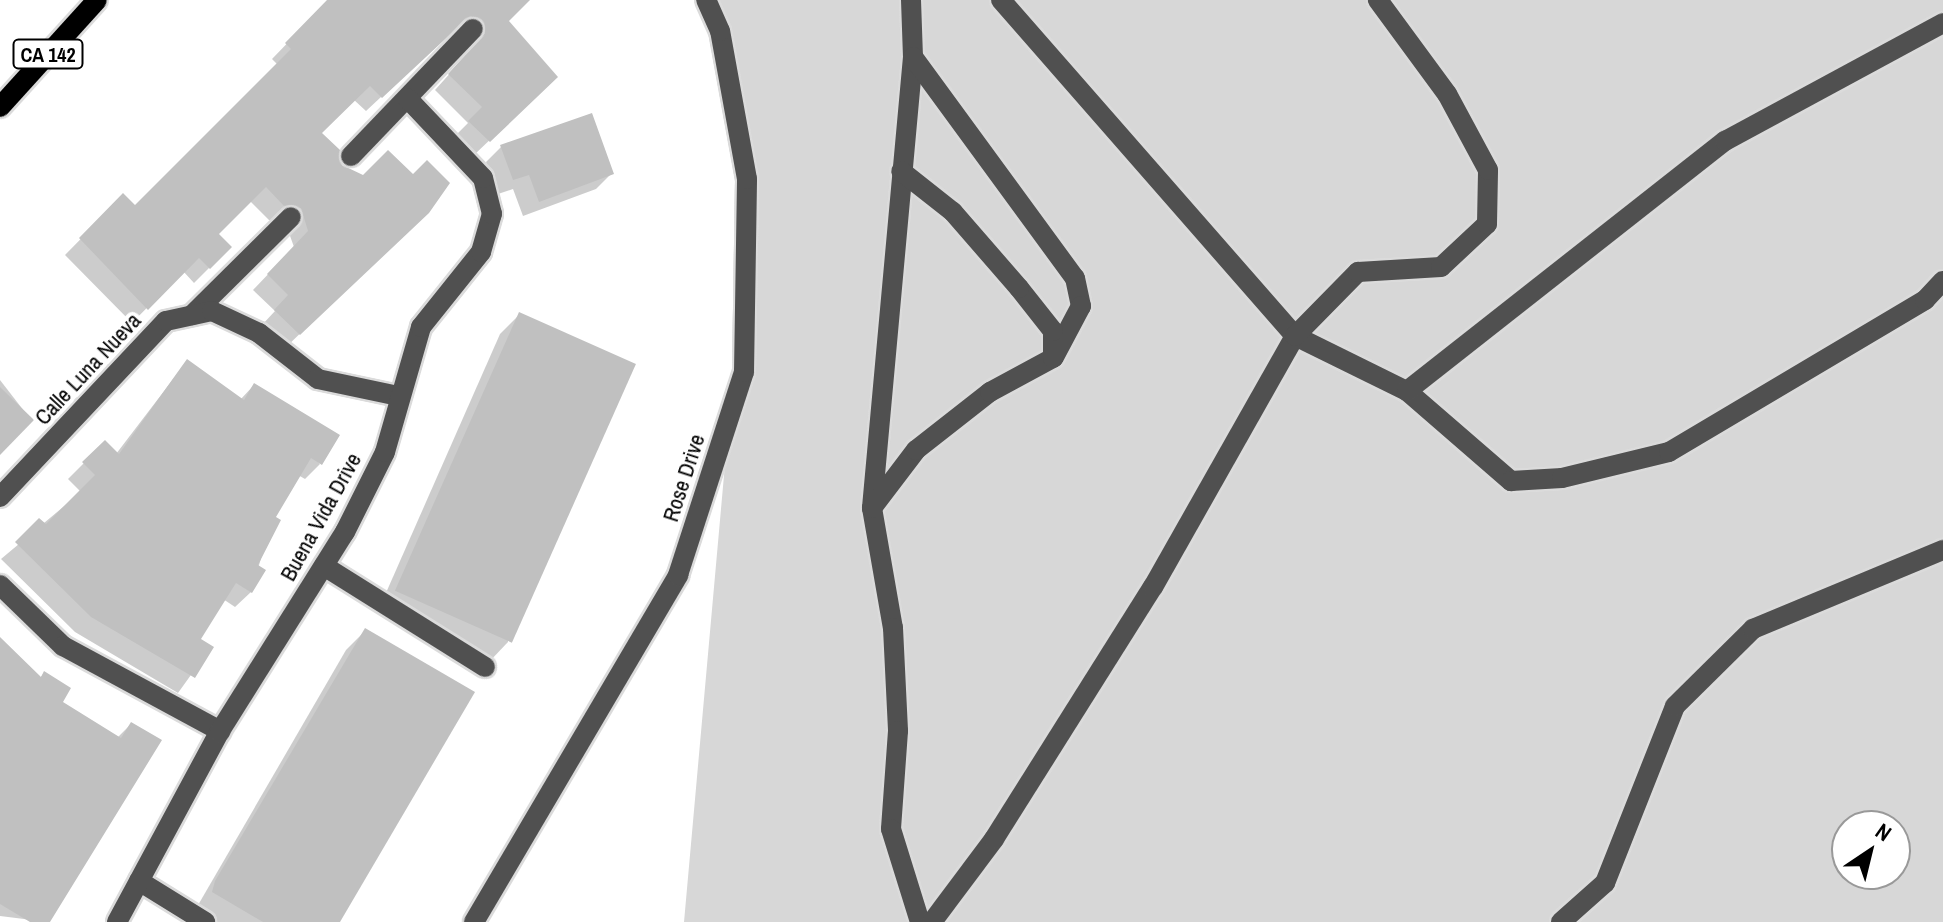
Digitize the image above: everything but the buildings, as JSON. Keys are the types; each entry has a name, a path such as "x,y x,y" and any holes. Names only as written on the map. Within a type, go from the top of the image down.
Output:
{"main road":[{"name":"CA 142","path":"0,107 97,0"}],"street":[{"name":"Rose Drive","path":"474,922 678,575 744,372 747,179 720,31 706,0"},
{"path":"911,0 913,57 872,508 893,628 898,731 891,829 920,922"},
{"path":"1001,0 1295,336 1407,391 1511,481 1562,478 1669,452 1925,300 1943,281"},
{"path":"932,922 994,839 1153,587 1295,336 1358,272 1441,267 1487,224 1488,170 1447,94 1378,0"},
{"path":"1407,391 1725,141 1943,23"},
{"path":"351,156 473,29"},
{"path":"872,508 916,450 990,392 1053,358 1081,306 1075,278 913,57"},
{"name":"Buena Vida Drive","path":"117,922 220,731 324,566 385,452 421,327 481,252 492,214 483,178 407,98"},
{"path":"901,171 953,212 1019,288 1053,331 1053,358"},
{"path":"191,316 291,217"},
{"name":"Calle Luna Nueva","path":"0,497 166,321 212,311 259,333 318,379 399,396"},
{"path":"1561,922 1605,883 1675,706 1753,629 1943,550"},
{"path":"324,566 485,667"},
{"path":"0,585 63,646 220,731"},
{"path":"139,881 205,922"}],"shaded area":[{"path":"706,0 1943,0 1943,922 684,922 745,241"}]}
